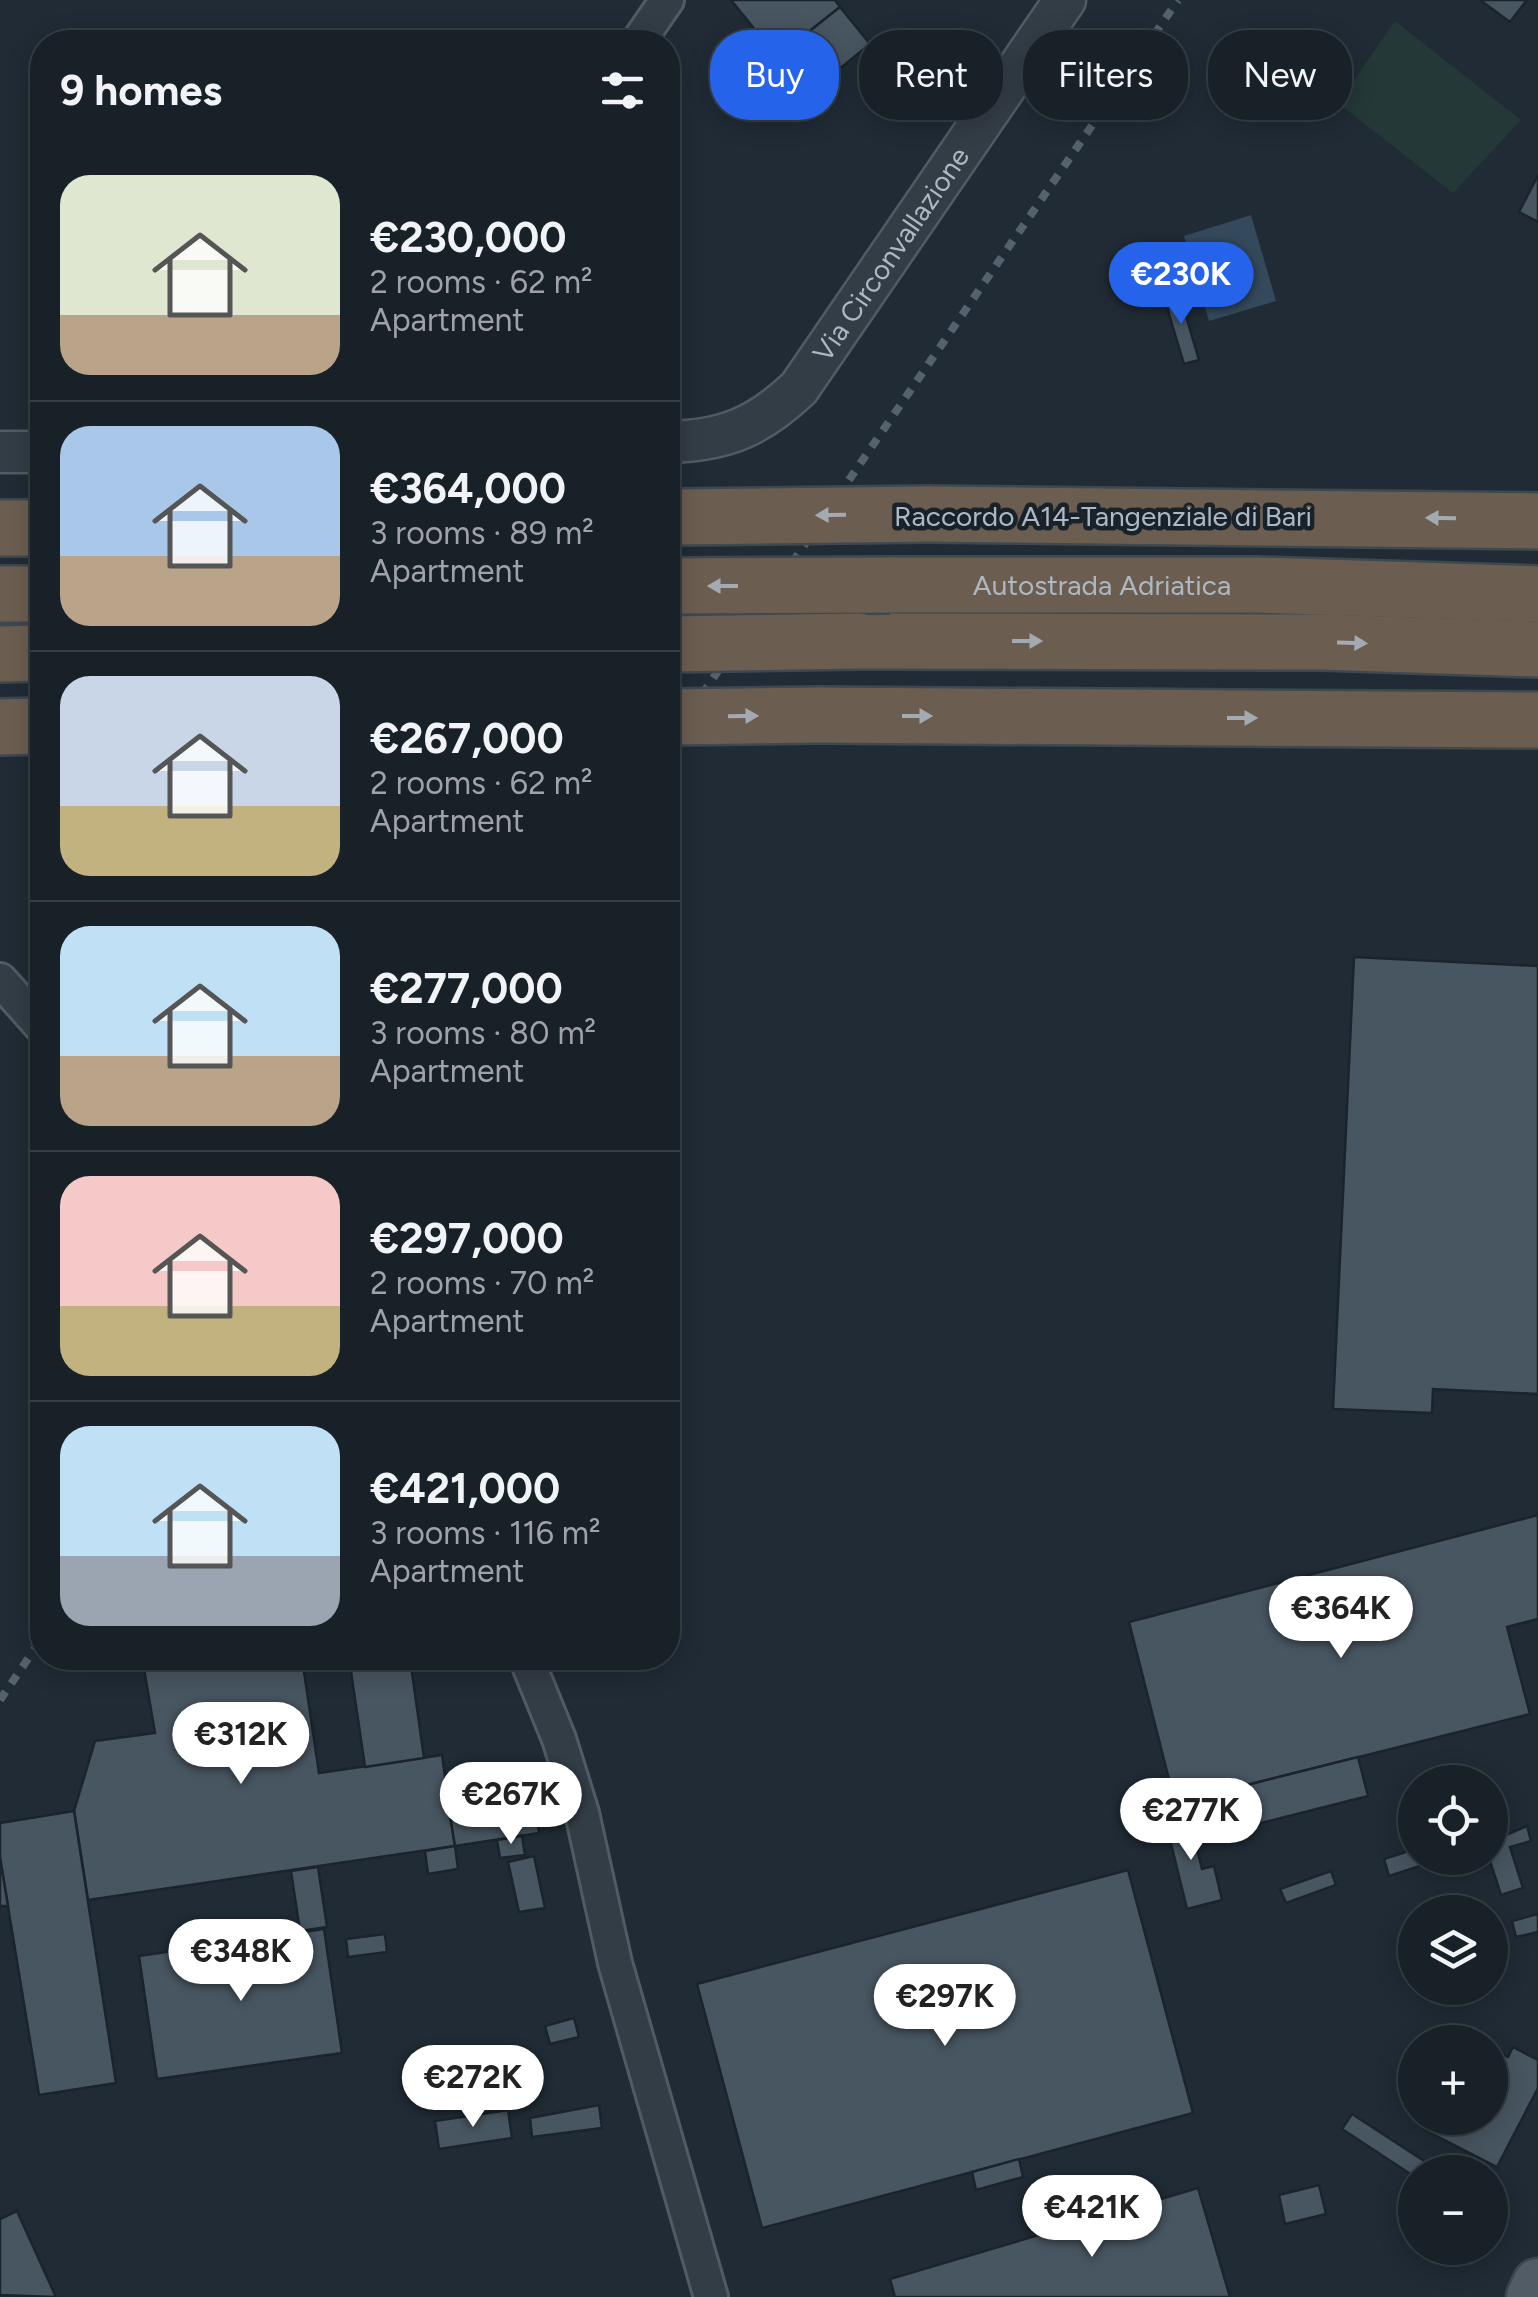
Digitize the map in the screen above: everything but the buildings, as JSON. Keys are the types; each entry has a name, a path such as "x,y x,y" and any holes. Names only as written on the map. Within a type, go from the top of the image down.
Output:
{"highway":[{"name":"Raccordo A14-Tangenziale di Bari","path":"680,517 928,514 1538,520"},
{"path":"0,528 30,528"},
{"name":"Autostrada Adriatica","path":"680,586 1258,585 1538,594"},
{"path":"0,594 30,594"},
{"name":"Autostrada Adriatica","path":"680,644 1321,642 1538,649"},
{"path":"0,654 30,653"},
{"path":"680,718 819,715 1538,720"},
{"path":"0,726 30,726"}],"main road":[{"path":"1532,2297 1538,2284"}],"street":[{"path":"646,30 667,0"},
{"name":"Via Circonvallazione","path":"680,441 735,435 768,418 799,388 1065,0"},
{"path":"0,452 30,452"},
{"path":"0,980 30,1014"},
{"path":"531,1670 559,1739 582,1813 615,1963 711,2297"}],"green space":[{"path":"1395,21 1521,120 1453,193 1352,114 1352,83"}],"water":[{"path":"1251,215 1276,301 1209,321 1184,236"}],"railway":[{"path":"680,726 1178,0"},
{"path":"0,1700 30,1656"}]}
